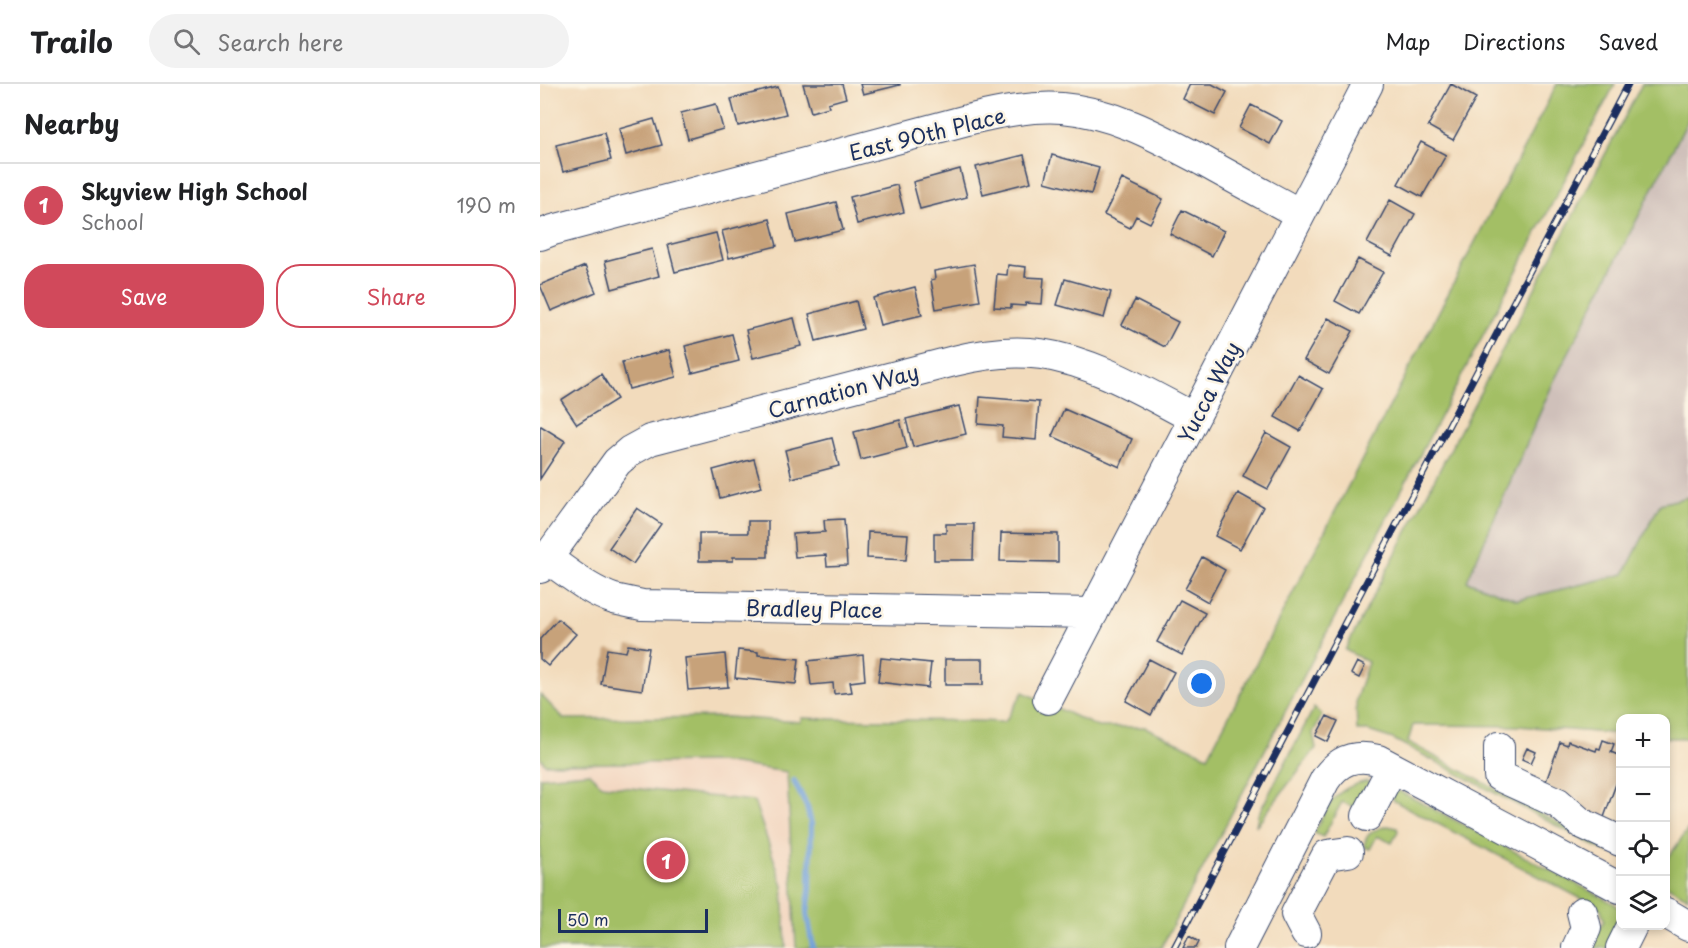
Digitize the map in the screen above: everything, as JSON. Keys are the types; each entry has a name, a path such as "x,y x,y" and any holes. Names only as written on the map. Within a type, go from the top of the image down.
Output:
{"street":[{"name":"Yucca Way","path":"1048,699 1368,84"},
{"name":"East 90th Place","path":"540,235 971,119 1026,109 1060,108 1079,110 1117,120 1152,134 1300,214"},
{"name":"Carnation Way","path":"544,563 617,462 630,451 650,440 978,355 1041,354 1071,361 1118,379 1194,418"},
{"name":"Bradley Place","path":"544,563 601,594 642,604 1093,613"},
{"path":"1499,747 1498,776 1558,803 1581,823 1616,840"},
{"path":"1239,948 1332,770 1341,762 1353,757 1378,760 1616,886"},
{"path":"1367,816 1392,768"},
{"path":"1306,933 1296,914 1327,855 1348,852"},
{"path":"1576,948 1586,928 1582,912"},
{"path":"1670,916 1688,926"},
{"path":"1621,948 1630,930"}],"shaded area":[{"path":"1688,120 1688,497 1660,504 1624,574 1517,600 1467,582 1553,383"},
{"path":"540,757 545,764 720,762 788,772 796,948 540,948"}],"green space":[{"path":"1557,84 1615,84 1161,948 796,948 787,772 720,762 545,764 540,757 540,694 564,719 727,717 801,722 801,718 1005,722 1023,692 1098,727 1145,727 1208,756"},
{"path":"1642,84 1688,84 1688,120 1553,383 1467,581 1517,600 1624,574 1660,504 1688,497 1688,738 1670,738 1670,714 1616,714 1616,734 1518,726 1413,725 1408,742 1607,849 1608,853 1393,739 1368,731 1357,731 1356,699 1368,662 1345,650"},
{"path":"1314,708 1322,715 1313,733 1316,748 1256,826 1258,815"},
{"path":"589,773 602,785 754,801 783,886 786,948 540,948 540,777"},
{"path":"1367,781 1370,784 1358,809 1342,802 1323,837 1314,833 1328,806 1339,793 1346,788"},
{"path":"1399,791 1615,904 1616,929 1607,948 1590,948 1604,920 1601,909 1394,801 1392,796 1394,792"},
{"path":"1388,826 1397,828 1398,831 1392,843 1377,836 1370,849 1364,847 1366,838 1372,832"},
{"path":"1688,829 1688,897 1670,887 1670,855"}],"building":[{"path":"803,84 842,84 846,98 828,103 829,107 811,112"},
{"path":"860,84 900,84 900,85 863,94"},
{"path":"1190,84 1212,84 1227,92 1215,115 1183,99"},
{"path":"1451,84 1476,98 1453,140 1428,126"},
{"path":"778,87 786,114 738,126 731,99"},
{"path":"716,104 723,129 688,139 681,113"},
{"path":"1251,105 1282,121 1270,144 1239,128"},
{"path":"654,119 662,145 626,155 619,129"},
{"path":"604,133 611,160 563,172 556,145"},
{"path":"1421,142 1446,155 1422,197 1398,184"},
{"path":"1024,155 1031,182 983,194 976,167"},
{"path":"1052,155 1099,168 1091,194 1045,182"},
{"path":"960,169 967,197 920,209 913,182"},
{"path":"1122,179 1163,199 1150,223 1136,216 1130,228 1104,215"},
{"path":"897,185 904,212 857,224 850,197"},
{"path":"1390,200 1415,214 1392,256 1367,243"},
{"path":"836,202 843,230 795,242 788,214"},
{"path":"1182,210 1224,231 1212,256 1170,234"},
{"path":"770,219 777,246 729,258 722,231"},
{"path":"716,233 723,260 675,272 668,245"},
{"path":"652,249 659,276 612,289 605,261"},
{"path":"1358,259 1383,272 1359,314 1335,301"},
{"path":"974,264 980,301 936,309 931,280 935,279 934,271"},
{"path":"1008,265 1026,267 1025,277 1044,278 1042,304 1026,303 1025,306 1011,305 1011,308 994,307 997,274 1007,275"},
{"path":"585,266 596,292 551,311 540,285"},
{"path":"1065,279 1111,292 1104,318 1057,305"},
{"path":"915,287 922,315 880,325 873,298"},
{"path":"1135,300 1178,322 1165,347 1122,325"},
{"path":"856,301 863,329 816,341 809,314"},
{"path":"794,318 801,346 753,358 746,330"},
{"path":"1328,318 1353,331 1329,374 1304,360"},
{"path":"732,334 739,361 692,373 685,346"},
{"path":"669,350 676,377 629,389 622,362"},
{"path":"601,374 617,399 577,424 561,400"},
{"path":"1298,375 1323,389 1300,431 1275,417"},
{"path":"980,397 1039,402 1036,440 1002,437 1003,426 978,424"},
{"path":"959,406 966,434 913,447 906,419"},
{"path":"1064,409 1132,439 1120,467 1052,436"},
{"path":"900,420 907,448 861,460 854,432"},
{"path":"540,427 565,441 540,479"},
{"path":"1266,433 1291,447 1268,489 1243,476"},
{"path":"832,438 839,466 792,478 785,450"},
{"path":"754,459 762,487 720,498 713,470"},
{"path":"1238,493 1263,507 1240,549 1215,536"},
{"path":"637,508 661,524 633,564 609,548"},
{"path":"844,519 847,565 827,566 826,555 795,557 793,534 825,532 824,520"},
{"path":"748,521 768,521 768,557 733,557 733,561 699,561 699,533 748,533"},
{"path":"946,524 974,524 973,560 934,560 934,533 946,533"},
{"path":"868,532 908,534 906,560 867,558"},
{"path":"1001,533 1058,534 1058,562 1000,561"},
{"path":"1202,557 1225,570 1208,602 1185,589"},
{"path":"1180,600 1205,613 1182,655 1157,642"},
{"path":"558,619 576,634 548,666 540,659 540,639"},
{"path":"628,645 649,648 642,690 601,684 607,649 626,652"},
{"path":"738,650 758,652 758,655 799,659 796,684 735,678"},
{"path":"725,654 728,687 688,690 685,658"},
{"path":"863,655 865,680 850,682 852,692 834,694 833,683 811,685 808,661"},
{"path":"881,658 931,663 928,688 878,682"},
{"path":"945,659 983,659 983,685 945,685"},
{"path":"1149,659 1174,672 1151,715 1126,701"},
{"path":"1357,662 1365,666 1359,678 1351,674"},
{"path":"1327,716 1338,721 1328,742 1316,736"},
{"path":"1603,740 1614,744 1611,752 1616,754 1616,784 1603,820 1575,810 1578,800 1544,787 1560,742 1567,745 1568,741 1596,751 1597,748 1600,749"},
{"path":"1527,748 1536,752 1531,763 1522,759"},
{"path":"1189,936 1199,942 1196,948 1183,948"}],"waterway":[{"path":"794,781 807,807 811,824 810,889 807,913 813,948"}],"railway":[{"path":"1174,948 1628,84"}],"place":[{"name":"Skyview High School","path":"666,860"}]}
